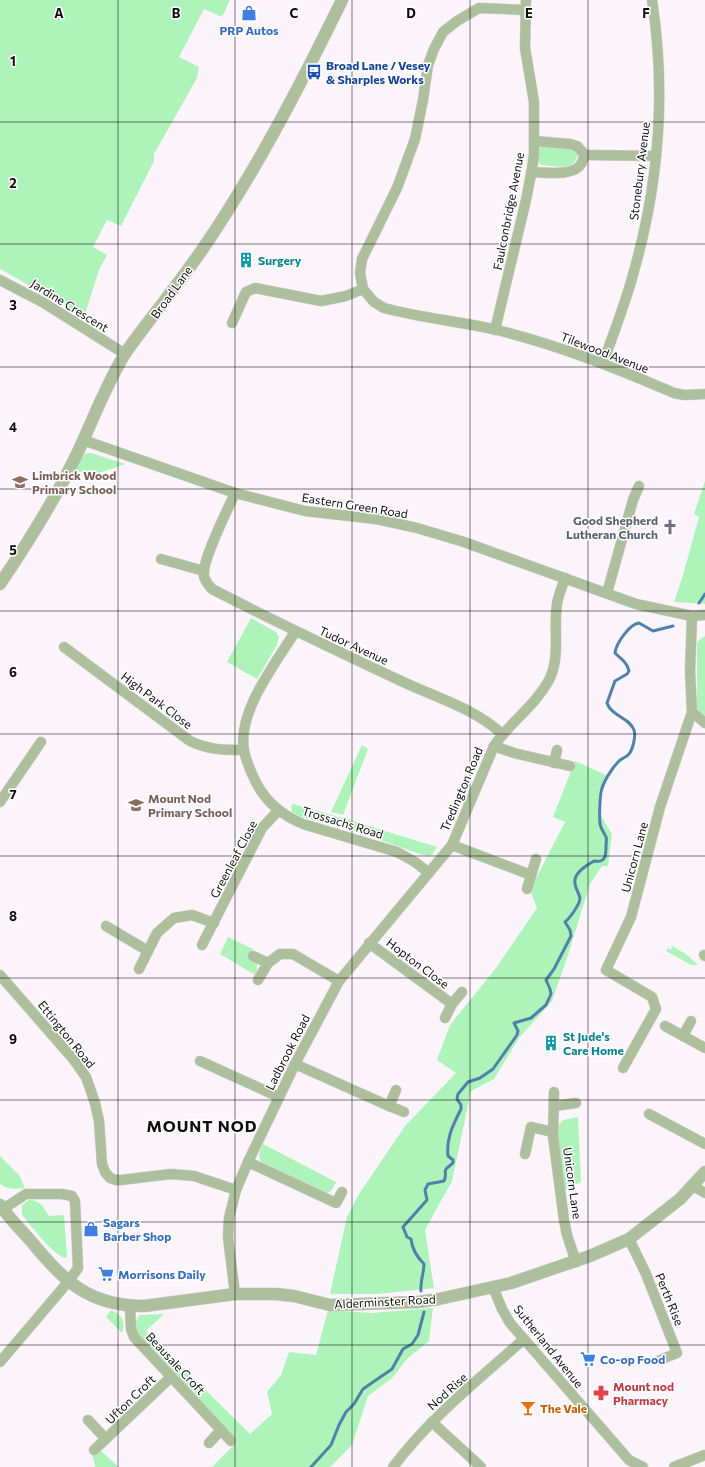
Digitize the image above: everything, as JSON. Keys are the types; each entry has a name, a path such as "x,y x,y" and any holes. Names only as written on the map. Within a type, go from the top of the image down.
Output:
{"street":[{"name":"Broad Lane","path":"0,584 53,501 125,354 202,250 261,155 297,90 342,0"},
{"name":"Stonebury Avenue","path":"603,363 620,317 634,271 652,190 656,156 659,102 659,63 652,0"},
{"path":"232,323 246,292 255,288 321,301 346,296 363,289 360,273 362,258 397,188 415,139 428,65 434,49 444,32 457,21 479,8 526,5"},
{"name":"Faulconbridge Avenue","path":"495,330 532,172 534,102 525,48 526,5"},
{"path":"534,141 570,144 576,146 585,155 656,156"},
{"path":"532,172 567,172 575,170 581,165 585,155"},
{"name":"Jardine Crescent","path":"0,280 16,287 44,303 125,354"},
{"name":"Tilewood Avenue","path":"363,289 374,302 384,308 495,330 539,341 603,363 674,393 685,395 705,394"},
{"name":"Eastern Green Road","path":"83,440 235,493 305,511 376,519 417,528 464,542 636,604 687,615 705,615"},
{"path":"607,593 633,500 639,486"},
{"path":"161,559 204,571 204,563 235,493"},
{"name":"Tudor Avenue","path":"204,571 206,582 212,589 295,632 418,689 463,708 491,723 502,734"},
{"name":"Tredington Road","path":"445,854 452,845 494,746 502,734 527,710 549,680 557,653 557,603 565,578"},
{"name":"Unicorn Lane","path":"623,1068 656,1008 652,997 606,970 631,917 660,807 692,712 687,615"},
{"name":"Trossachs Road","path":"295,632 249,710 244,738 244,750 248,764 260,790 278,811 288,818 303,824 397,852 415,862 429,873"},
{"name":"High Park Close","path":"64,646 190,741 202,747 219,750 244,750"},
{"path":"692,712 705,723"},
{"path":"0,802 41,742"},
{"path":"494,746 514,754 570,766"},
{"path":"554,763 557,750"},
{"name":"Greenleaf Close","path":"202,945 262,828 278,811"},
{"path":"452,845 531,875"},
{"name":"Ladbrook Road","path":"236,1294 228,1237 229,1218 236,1190 248,1162 295,1064 339,982 369,943 445,854"},
{"path":"526,889 536,859"},
{"path":"139,970 157,933 174,918 192,915 214,922"},
{"path":"106,926 148,951"},
{"name":"Hopton Close","path":"369,943 452,1004"},
{"path":"258,980 268,963 280,954 293,954 339,982"},
{"path":"253,956 268,963"},
{"name":"Ettington Road","path":"0,975 74,1060 86,1077 95,1103 99,1121 102,1164 105,1172 110,1178 121,1180 171,1174 194,1176 236,1190"},
{"name":"Hopton Close","path":"445,1018 452,1004 462,992"},
{"path":"683,1036 691,1021"},
{"path":"665,1026 705,1048"},
{"path":"200,1062 279,1097"},
{"path":"295,1064 404,1112"},
{"path":"389,1106 396,1090"},
{"name":"Unicorn Lane","path":"554,1092 553,1132 564,1220 576,1262"},
{"path":"554,1106 576,1103"},
{"path":"649,1114 663,1126 705,1144"},
{"path":"525,1154 531,1127 553,1132"},
{"path":"248,1162 336,1203 342,1192"},
{"name":"Alderminster Road","path":"1,1207 48,1262 68,1282 89,1294 109,1302 130,1306 159,1305 236,1294 276,1294 294,1296 330,1305 418,1302 511,1283 576,1262 605,1250 628,1239 680,1199 705,1172"},
{"path":"693,1186 705,1193"},
{"path":"0,1362 68,1282 78,1268 75,1201 72,1196 62,1194 26,1194 1,1207"},
{"name":"Perth Rise","path":"628,1239 646,1274 677,1353 660,1360"},
{"name":"Sutherland Avenue","path":"493,1287 502,1309 510,1323 629,1460 643,1467"},
{"name":"Beausale Croft","path":"130,1306 131,1329 134,1337 231,1441"},
{"name":"Nod Rise","path":"393,1467 409,1446 447,1407 524,1339"},
{"name":"Ufton Croft","path":"94,1450 172,1377"},
{"name":"Ufton Croft","path":"88,1420 106,1439"},
{"path":"432,1422 480,1467"},
{"path":"209,1443 220,1430"},
{"path":"674,1467 705,1454"}],"green space":[{"path":"0,0 230,0 222,17 204,9 179,57 199,67 197,78 154,154 154,161 121,226 107,220 93,247 107,255 99,270 84,317 0,269"},
{"path":"546,145 578,150 577,157 571,165 560,167 541,165 536,160 536,153 540,147"},
{"path":"86,453 91,453 125,464 91,476 76,470 82,456"},
{"path":"705,481 705,604 674,602 699,517 694,514"},
{"path":"251,618 276,632 279,637 277,645 257,679 227,662"},
{"path":"705,636 705,719 697,707 697,642"},
{"path":"362,745 368,749 343,815 331,812"},
{"path":"575,761 606,775 599,792 598,815 601,816 612,834 608,866 602,866 590,884 552,1001 519,1038 494,1079 471,1091 452,1181 425,1230 434,1288 378,1294 330,1294 347,1217 359,1194 405,1126 456,1073 437,1060 450,1025 496,968 537,908 530,890 565,822 553,817"},
{"path":"293,804 437,847 432,855 428,856 420,854 366,835 299,816 292,812 291,807"},
{"path":"228,937 253,949 250,958 257,962 257,970 255,975 220,954"},
{"path":"672,946 686,954 698,965 691,965 666,951 668,948 671,950"},
{"path":"578,1117 581,1182 564,1190 557,1127 563,1120"},
{"path":"263,1144 336,1182 331,1191 327,1193 263,1164 259,1157"},
{"path":"0,1156 19,1175 25,1188 15,1189 0,1184"},
{"path":"29,1200 39,1203 49,1216 64,1215 66,1258 55,1252 22,1215 22,1205"},
{"path":"433,1308 429,1341 407,1359 392,1378 368,1396 352,1445 330,1467 212,1467 237,1442 138,1339 135,1327 136,1321 140,1315 164,1314 146,1331 250,1434 272,1414 267,1392 281,1375 289,1352 316,1355 328,1310 372,1313"},
{"path":"111,1310 118,1314 122,1319 124,1325 122,1333 106,1317"},
{"path":"101,1451 119,1467 95,1467 92,1455"}],"waterway":[{"path":"699,603 705,594"},
{"path":"421,1291 424,1264 415,1253 411,1239 407,1237 403,1227 427,1200 425,1190 428,1184 444,1181 445,1170 453,1163 453,1160 448,1156 448,1143 453,1126 461,1109 461,1105 457,1099 458,1094 468,1082 480,1078 493,1069 517,1035 518,1031 514,1023 531,1018 546,1005 551,994 546,980 554,969 571,936 570,930 565,922 580,901 575,885 576,876 584,867 594,861 603,860 605,855 606,838 601,827 600,820 602,788 614,767 619,761 627,756 632,749 635,736 632,726 612,711 607,703 615,681 627,674 629,671 625,663 615,653 616,649 624,635 635,624 639,623 653,631 673,626"},
{"path":"311,1467 331,1445 346,1412 354,1404 363,1389 392,1369 403,1349 412,1344 418,1335 424,1312"}],"place":[{"name":"PRP Autos","path":"249,13"},
{"name":"Broad Lane / Vesey & Sharples Works","path":"314,72"},
{"name":"Surgery","path":"246,260"},
{"name":"Limbrick Wood Primary School","path":"20,482"},
{"name":"Good Shepherd Lutheran Church","path":"670,527"},
{"name":"Mount Nod Primary School","path":"136,805"},
{"name":"St Jude's Care Home","path":"551,1043"},
{"name":"Sagars Barber Shop","path":"91,1229"},
{"name":"Morrisons Daily","path":"106,1274"},
{"name":"Co-op Food","path":"588,1359"},
{"name":"Mount nod Pharmacy","path":"601,1393"},
{"name":"The Vale","path":"528,1408"}],"district":[{"name":"MOUNT NOD","path":"202,1125"}]}
